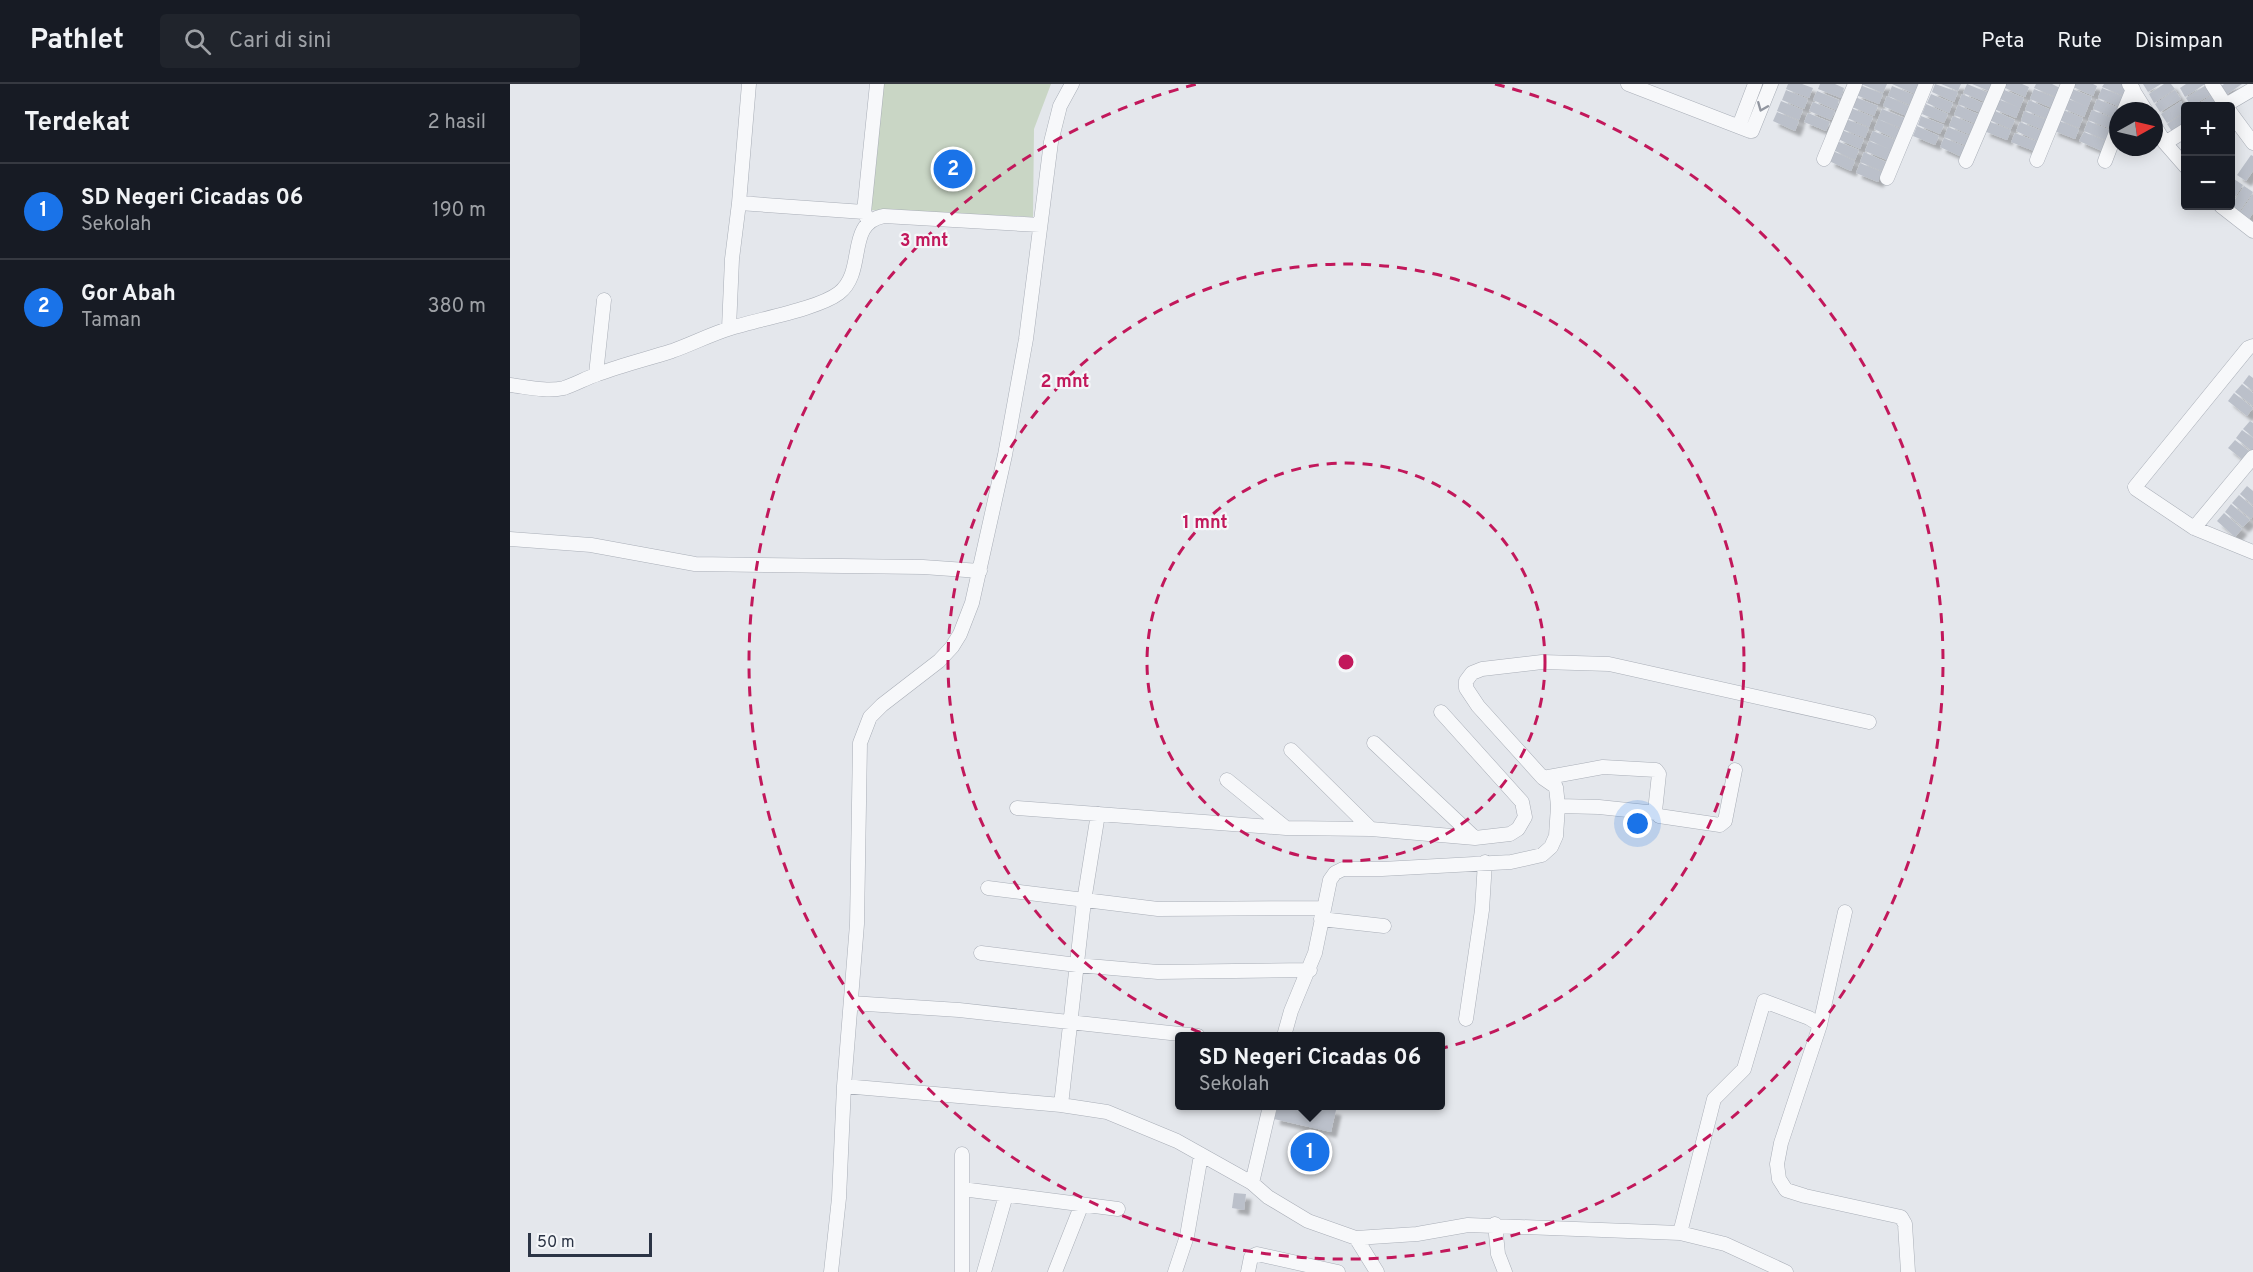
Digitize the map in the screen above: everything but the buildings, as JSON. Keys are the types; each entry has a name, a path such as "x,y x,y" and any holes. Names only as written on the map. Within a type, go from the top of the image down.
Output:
{"street":[{"path":"729,328 732,259 749,84"},
{"path":"510,385 551,390 565,387 596,374 672,351 729,328 822,302 839,292 848,282 856,262 866,217 877,84"},
{"path":"831,1272 839,1198 844,1086 857,924 860,743 870,717 939,661 952,647 969,611 1005,455 1026,339 1055,123 1060,106 1072,84"},
{"path":"1628,84 1752,131 1771,84"},
{"path":"1739,126 1755,84"},
{"path":"1824,159 1855,84"},
{"path":"1887,178 1926,84"},
{"path":"1966,160 1999,84"},
{"path":"2037,160 2068,84"},
{"path":"2212,84 2223,102"},
{"path":"2127,102 2131,87"},
{"path":"2131,87 2140,102"},
{"path":"2235,102 2253,88"},
{"path":"2235,119 2253,143"},
{"path":"2165,143 2181,133"},
{"path":"2163,140 2181,161"},
{"path":"2105,161 2109,151"},
{"path":"739,203 866,217 884,216 1040,225"},
{"path":"2227,210 2253,231"},
{"path":"596,374 604,300"},
{"path":"2253,346 2248,348 2136,485 2136,489 2194,528 2253,552"},
{"path":"2194,528 2253,457"},
{"path":"510,539 591,545 695,564 923,567 980,571"},
{"path":"1285,1032 1291,1011 1310,969 1330,880 1335,873 1343,868 1382,869 1511,862 1542,855 1551,847 1556,836 1558,806 1556,787 1543,778 1478,706 1466,688 1466,681 1472,673 1482,669 1542,662 1609,664 1869,722"},
{"path":"1017,808 1286,828 1371,829 1474,838 1510,834 1518,829 1525,817 1522,802 1441,712"},
{"path":"1374,743 1474,838"},
{"path":"1291,750 1371,829"},
{"path":"1543,778 1603,767 1656,770 1659,774 1656,813"},
{"path":"1558,806 1599,807 1656,813 1659,816 1723,824 1735,770"},
{"path":"1227,780 1286,828"},
{"path":"1061,1105 1084,900 1098,813"},
{"path":"1466,1019 1482,910 1485,862"},
{"path":"988,888 1158,909 1322,914 1384,926"},
{"path":"1845,912 1820,1025 1781,1143 1777,1164 1779,1179 1786,1190 1805,1196 1901,1217 1905,1224 1908,1272"},
{"path":"981,953 1158,972 1310,969"},
{"path":"1680,1233 1714,1099 1744,1069 1764,1001 1809,1018 1820,1025"},
{"path":"851,1003 959,1010 1175,1034"},
{"path":"844,1086 1061,1105 1107,1112 1156,1131 1201,1155 1252,1183 1268,1197 1308,1221 1356,1238 1417,1234 1468,1224 1680,1233 1725,1244 1786,1272"},
{"path":"1252,1183 1269,1110"},
{"path":"962,1154 962,1272"},
{"path":"1175,1272 1187,1236 1201,1155"},
{"path":"962,1189 1118,1209"},
{"path":"984,1272 1006,1195"},
{"path":"1057,1272 1082,1204"},
{"path":"1495,1224 1498,1254 1505,1272"},
{"path":"1356,1238 1377,1272"},
{"path":"1248,1272 1251,1257 1257,1254 1338,1272"}],"green space":[{"path":"879,84 1051,84 1034,129 1033,217 868,210"}],"place":[{"name":"Gor Abah","path":"953,169"},
{"name":"SD Negeri Cicadas 06","path":"1310,1152"}]}
